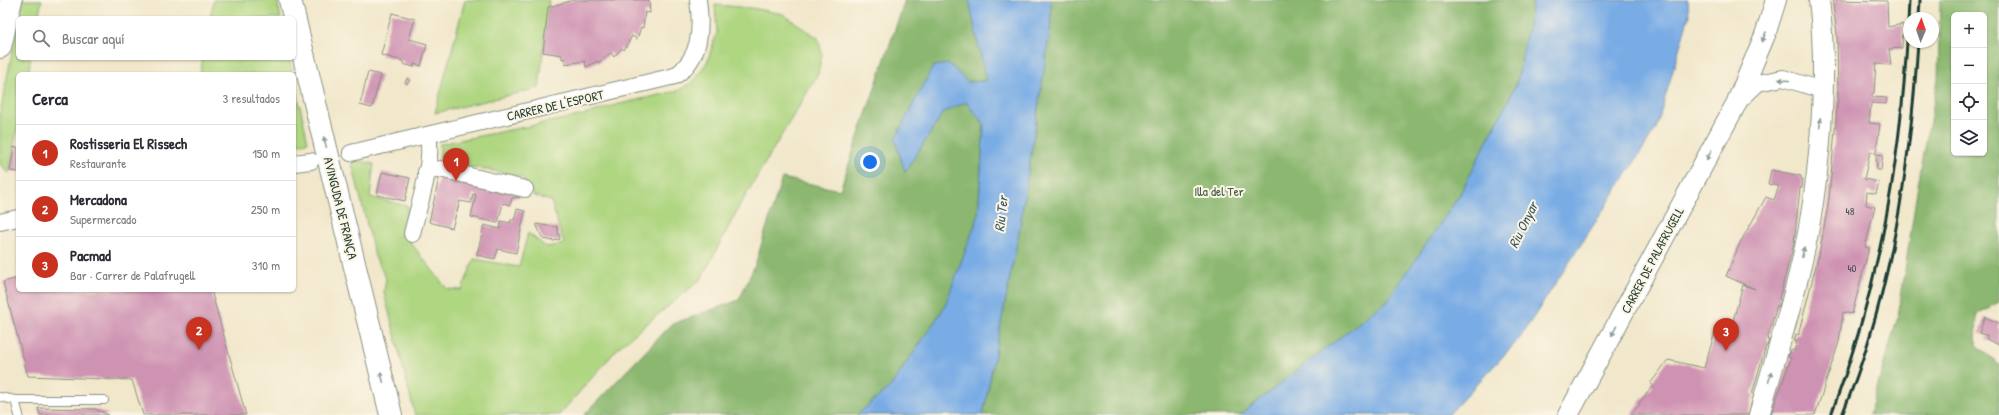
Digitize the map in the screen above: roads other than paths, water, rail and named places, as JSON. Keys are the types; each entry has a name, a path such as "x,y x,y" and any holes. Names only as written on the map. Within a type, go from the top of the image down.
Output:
{"main road":[{"path":"0,47 11,0"},
{"name":"AVINGUDA DE FRANÇA","path":"290,0 294,16"},
{"name":"AVINGUDA DE FRANÇA","path":"296,25 391,415"}],"street":[{"name":"CARRER DE L'ESPORT","path":"351,153 428,136 675,76 685,70 696,51 700,32 698,0"},
{"name":"CARRER DE PALAFRUGELL","path":"1568,415 1736,104 1765,35 1776,0"},
{"path":"1759,415 1795,287 1808,233 1818,153 1822,90 1823,31 1819,0"},
{"name":"CARRER DE PALAFRUGELL","path":"1736,104 1758,83 1783,78 1822,90"},
{"path":"412,234 426,172 430,144 428,136"},
{"path":"296,163 311,161"},
{"path":"426,172 440,169 525,189"},
{"path":"0,222 16,218"}],"lane":[{"path":"0,397 15,400 104,400"},
{"path":"15,400 19,415"}],"water":[{"name":"Riu Ter","path":"969,0 1051,0 1051,24 1019,232 983,415 857,415 890,387 944,308 978,217 984,124 966,102 944,112 905,172 895,139 933,66 949,64 968,82 986,81"},
{"name":"Riu Onyar","path":"1533,0 1688,0 1689,15 1656,129 1520,338 1448,415 1240,415 1388,300 1459,196 1517,83"}],"railway":[{"path":"1831,415 1849,364 1864,313 1877,262 1887,211 1896,159 1902,107 1909,0"},
{"path":"1919,12 1920,0"},
{"path":"1842,415 1859,370 1873,324 1895,232 1910,137 1918,48"}],"place":[{"name":"Rostisseria El Rissech","path":"456,181"},
{"name":"Mercadona","path":"199,350"},
{"name":"Pacmad","path":"1726,351"}],"park label":[{"name":"Illa del Ter","path":"1219,191"}]}
